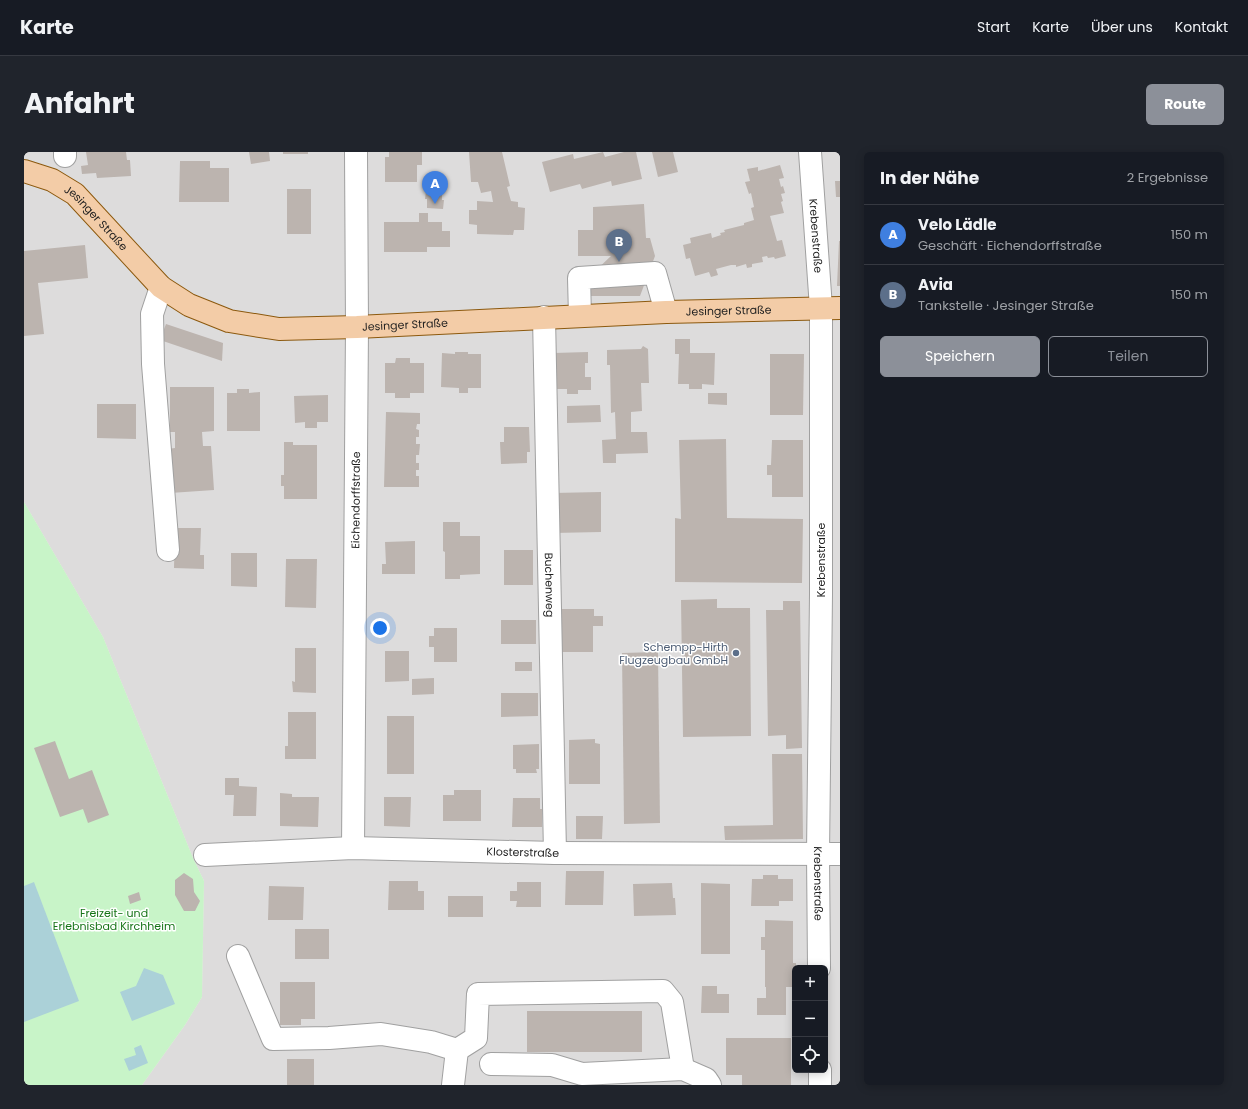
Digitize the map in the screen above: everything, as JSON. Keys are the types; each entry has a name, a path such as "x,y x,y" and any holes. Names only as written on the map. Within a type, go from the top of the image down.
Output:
{"main road":[{"name":"Jesinger Straße","path":"24,171 52,180 75,194 161,287 189,305 229,321 279,329 357,327 666,312 831,308"}],"street":[{"name":"Eichendorffstraße","path":"353,848 357,327 356,152"},
{"name":"Krebenstraße","path":"810,152 831,308 831,594 818,854 819,965"},
{"path":"580,316 579,278 655,273 666,312"},
{"path":"161,287 152,314 153,364 168,550"},
{"name":"Buchenweg","path":"544,317 555,853"},
{"name":"Klosterstraße","path":"205,855 353,848 555,853 840,854"},
{"path":"238,956 273,1039 329,1038 381,1034 432,1042 457,1050"},
{"path":"457,1050 476,1038 478,994 662,991 672,1002 683,1069"},
{"path":"453,1085 457,1050"},
{"path":"491,1064 552,1065 581,1080 683,1069 706,1079 710,1085"},
{"path":"820,1073 820,1085"}],"shaded area":[{"path":"24,152 840,152 840,1085 142,1085 185,1025 202,997 204,881 193,858 103,637 24,502"}],"green space":[{"name":"Freizeit- und Erlebnisbad Kirchheim","path":"24,502 103,637 193,858 204,881 202,997 185,1025 142,1085 24,1085"}],"water":[{"path":"34,882 79,1001 24,1022 24,886"},
{"path":"144,968 163,975 175,1004 132,1021 120,992 136,986"},
{"path":"141,1045 148,1063 129,1071 124,1059 136,1055 134,1048"}],"building":[{"path":"86,152 126,152 127,160 130,160 131,176 97,178 96,173 82,174 81,166 88,165"},
{"path":"249,152 269,152 270,161 251,164"},
{"path":"283,152 308,152 308,154 283,154"},
{"path":"389,152 422,152 422,165 417,165 417,182 385,182 385,157 389,157"},
{"path":"469,152 502,152 510,186 507,187 511,201 518,202 518,207 525,208 524,230 514,230 513,235 477,234 477,225 469,224 469,210 477,210 477,201 493,202 491,191 481,193 478,182 471,182"},
{"path":"603,152 605,157 624,152 636,152 642,179 612,186 611,181 582,189 580,184 550,192 542,162 573,154 574,159"},
{"path":"652,152 673,152 678,172 658,177"},
{"path":"180,161 210,161 210,168 229,168 229,202 179,202"},
{"path":"780,165 784,178 779,179 781,187 783,186 785,193 781,194 783,201 781,202 784,213 770,216 777,241 782,240 786,256 775,259 774,257 762,257 763,262 752,264 752,267 747,268 746,264 736,267 736,265 731,265 716,269 718,275 711,277 709,272 695,276 690,258 686,259 683,245 691,243 690,238 711,233 712,238 721,235 720,233 725,232 724,230 744,225 744,223 754,220 751,208 754,207 751,193 749,194 745,182 750,181 747,169 758,167 758,171"},
{"path":"835,181 840,181 840,197 836,197"},
{"path":"287,189 311,189 311,234 287,234"},
{"path":"426,191 442,192 442,200 444,200 443,209 427,208 427,199 425,199"},
{"path":"644,204 646,238 650,238 655,256 640,296 591,296 591,275 611,256 578,256 578,230 593,230 593,207"},
{"path":"419,213 428,213 428,222 442,222 442,231 450,231 450,247 427,247 427,252 384,252 384,222 419,222"},
{"path":"839,241 840,286 837,286"},
{"path":"85,245 88,278 38,283 44,334 24,336 24,251"},
{"path":"166,324 223,343 222,361 160,340"},
{"path":"675,339 690,339 690,353 715,353 714,385 702,384 702,389 689,389 689,384 678,384 679,354 675,354"},
{"path":"643,346 648,349 649,383 641,383 642,411 631,412 631,432 647,432 648,453 616,454 616,463 603,463 602,440 616,439 615,412 611,413 610,365 607,365 607,350 641,349"},
{"path":"455,352 481,354 481,388 468,388 468,393 459,393 459,388 441,387 442,353 455,354"},
{"path":"588,352 588,363 585,363 585,377 591,377 591,390 578,390 578,394 567,394 567,389 557,389 557,367 554,367 554,353"},
{"path":"770,354 804,354 803,415 770,415"},
{"path":"396,358 410,358 410,363 424,363 424,393 410,393 410,398 395,398 395,393 385,393 385,363 395,363"},
{"path":"170,387 214,387 214,431 202,432 203,446 211,446 214,490 170,493 167,449 175,448 175,432 170,432"},
{"path":"237,389 249,389 249,393 260,392 260,431 227,431 227,393 237,393"},
{"path":"708,393 727,393 727,405 708,404"},
{"path":"328,395 328,422 317,422 317,428 305,428 305,422 295,423 294,396"},
{"path":"97,404 136,404 136,439 97,438"},
{"path":"600,405 601,422 567,423 567,406"},
{"path":"386,412 420,413 420,424 417,424 416,429 419,430 419,437 416,437 416,444 420,444 419,455 416,455 416,463 419,463 419,470 416,470 416,476 419,476 419,487 384,487"},
{"path":"504,427 529,427 530,452 527,452 527,463 501,464 500,442 504,442"},
{"path":"726,439 727,518 803,519 802,583 675,582 675,518 681,519 679,440"},
{"path":"772,440 803,440 803,497 772,497 772,475 767,475 767,465 771,465"},
{"path":"284,442 293,442 293,445 317,445 317,499 284,499 284,486 281,486 281,475 284,475"},
{"path":"601,492 601,532 553,533 553,493"},
{"path":"443,522 460,522 460,536 480,536 480,574 460,575 460,579 445,579"},
{"path":"175,528 201,528 200,555 204,555 204,569 174,568"},
{"path":"415,541 415,574 382,574 382,564 386,564 385,542"},
{"path":"504,550 533,550 533,585 504,585"},
{"path":"231,553 257,553 257,587 231,586"},
{"path":"286,559 317,559 316,608 285,607"},
{"path":"717,599 717,608 750,608 751,736 683,737 681,600"},
{"path":"783,601 800,601 802,748 786,749 786,735 768,736 766,610 783,610"},
{"path":"562,609 594,609 594,616 603,616 603,626 593,626 593,652 562,652"},
{"path":"501,620 536,620 536,644 501,644"},
{"path":"434,628 457,628 457,662 434,662 434,647 429,647 429,636 434,636"},
{"path":"295,648 316,648 316,693 293,692 292,681 295,682"},
{"path":"385,651 409,651 409,681 385,682"},
{"path":"658,652 660,823 624,824 622,653"},
{"path":"515,662 532,662 532,671 515,671"},
{"path":"434,678 434,694 412,695 412,679"},
{"path":"501,693 538,693 538,716 501,717"},
{"path":"288,712 316,712 316,759 285,759 285,746 288,746"},
{"path":"387,716 414,716 414,774 387,774"},
{"path":"595,739 595,743 600,744 600,784 569,784 569,740"},
{"path":"55,741 69,779 92,770 109,815 88,823 83,809 60,817 34,748"},
{"path":"539,744 539,769 536,769 537,773 516,773 516,769 513,769 513,745"},
{"path":"772,754 802,754 803,839 725,840 724,826 773,825"},
{"path":"225,778 239,778 239,786 257,787 256,816 233,816 234,795 225,795"},
{"path":"454,790 481,790 481,821 443,821 443,795 454,795"},
{"path":"280,793 292,794 292,797 319,797 318,827 280,826"},
{"path":"384,797 411,797 410,827 384,826"},
{"path":"513,798 540,798 540,809 542,809 542,827 512,827"},
{"path":"576,816 603,816 602,839 576,839"},
{"path":"566,871 604,871 603,905 565,905"},
{"path":"184,873 193,879 194,892 200,901 195,911 184,911 175,895 175,880"},
{"path":"763,875 778,875 778,879 793,879 793,901 779,901 779,906 751,906 752,879 763,879"},
{"path":"389,881 418,881 418,891 424,891 424,910 388,910"},
{"path":"517,882 541,882 541,907 516,907 517,901 510,901 510,891 517,891"},
{"path":"672,883 676,915 634,916 633,884"},
{"path":"701,883 730,884 730,954 701,954"},
{"path":"269,886 304,887 303,920 268,920"},
{"path":"139,892 141,900 130,904 128,896"},
{"path":"448,896 483,896 483,917 448,917"},
{"path":"765,920 793,921 793,963 796,963 796,965 792,965 792,987 786,987 786,1015 757,1015 757,998 766,998 765,950 761,950 761,937 765,937"},
{"path":"295,929 329,929 329,959 295,959"},
{"path":"280,982 315,982 315,1019 301,1019 301,1025 280,1025"},
{"path":"702,986 717,986 717,994 729,994 729,1013 701,1013"},
{"path":"527,1011 642,1011 642,1052 527,1052"},
{"path":"726,1038 791,1038 791,1085 742,1085 742,1075 726,1075"},
{"path":"287,1059 314,1059 314,1085 287,1085"}],"place":[{"name":"Velo Lädle","path":"435,204"},
{"name":"Avia","path":"619,262"},
{"name":"Schempp-Hirth Flugzeugbau GmbH","path":"736,653"}]}
